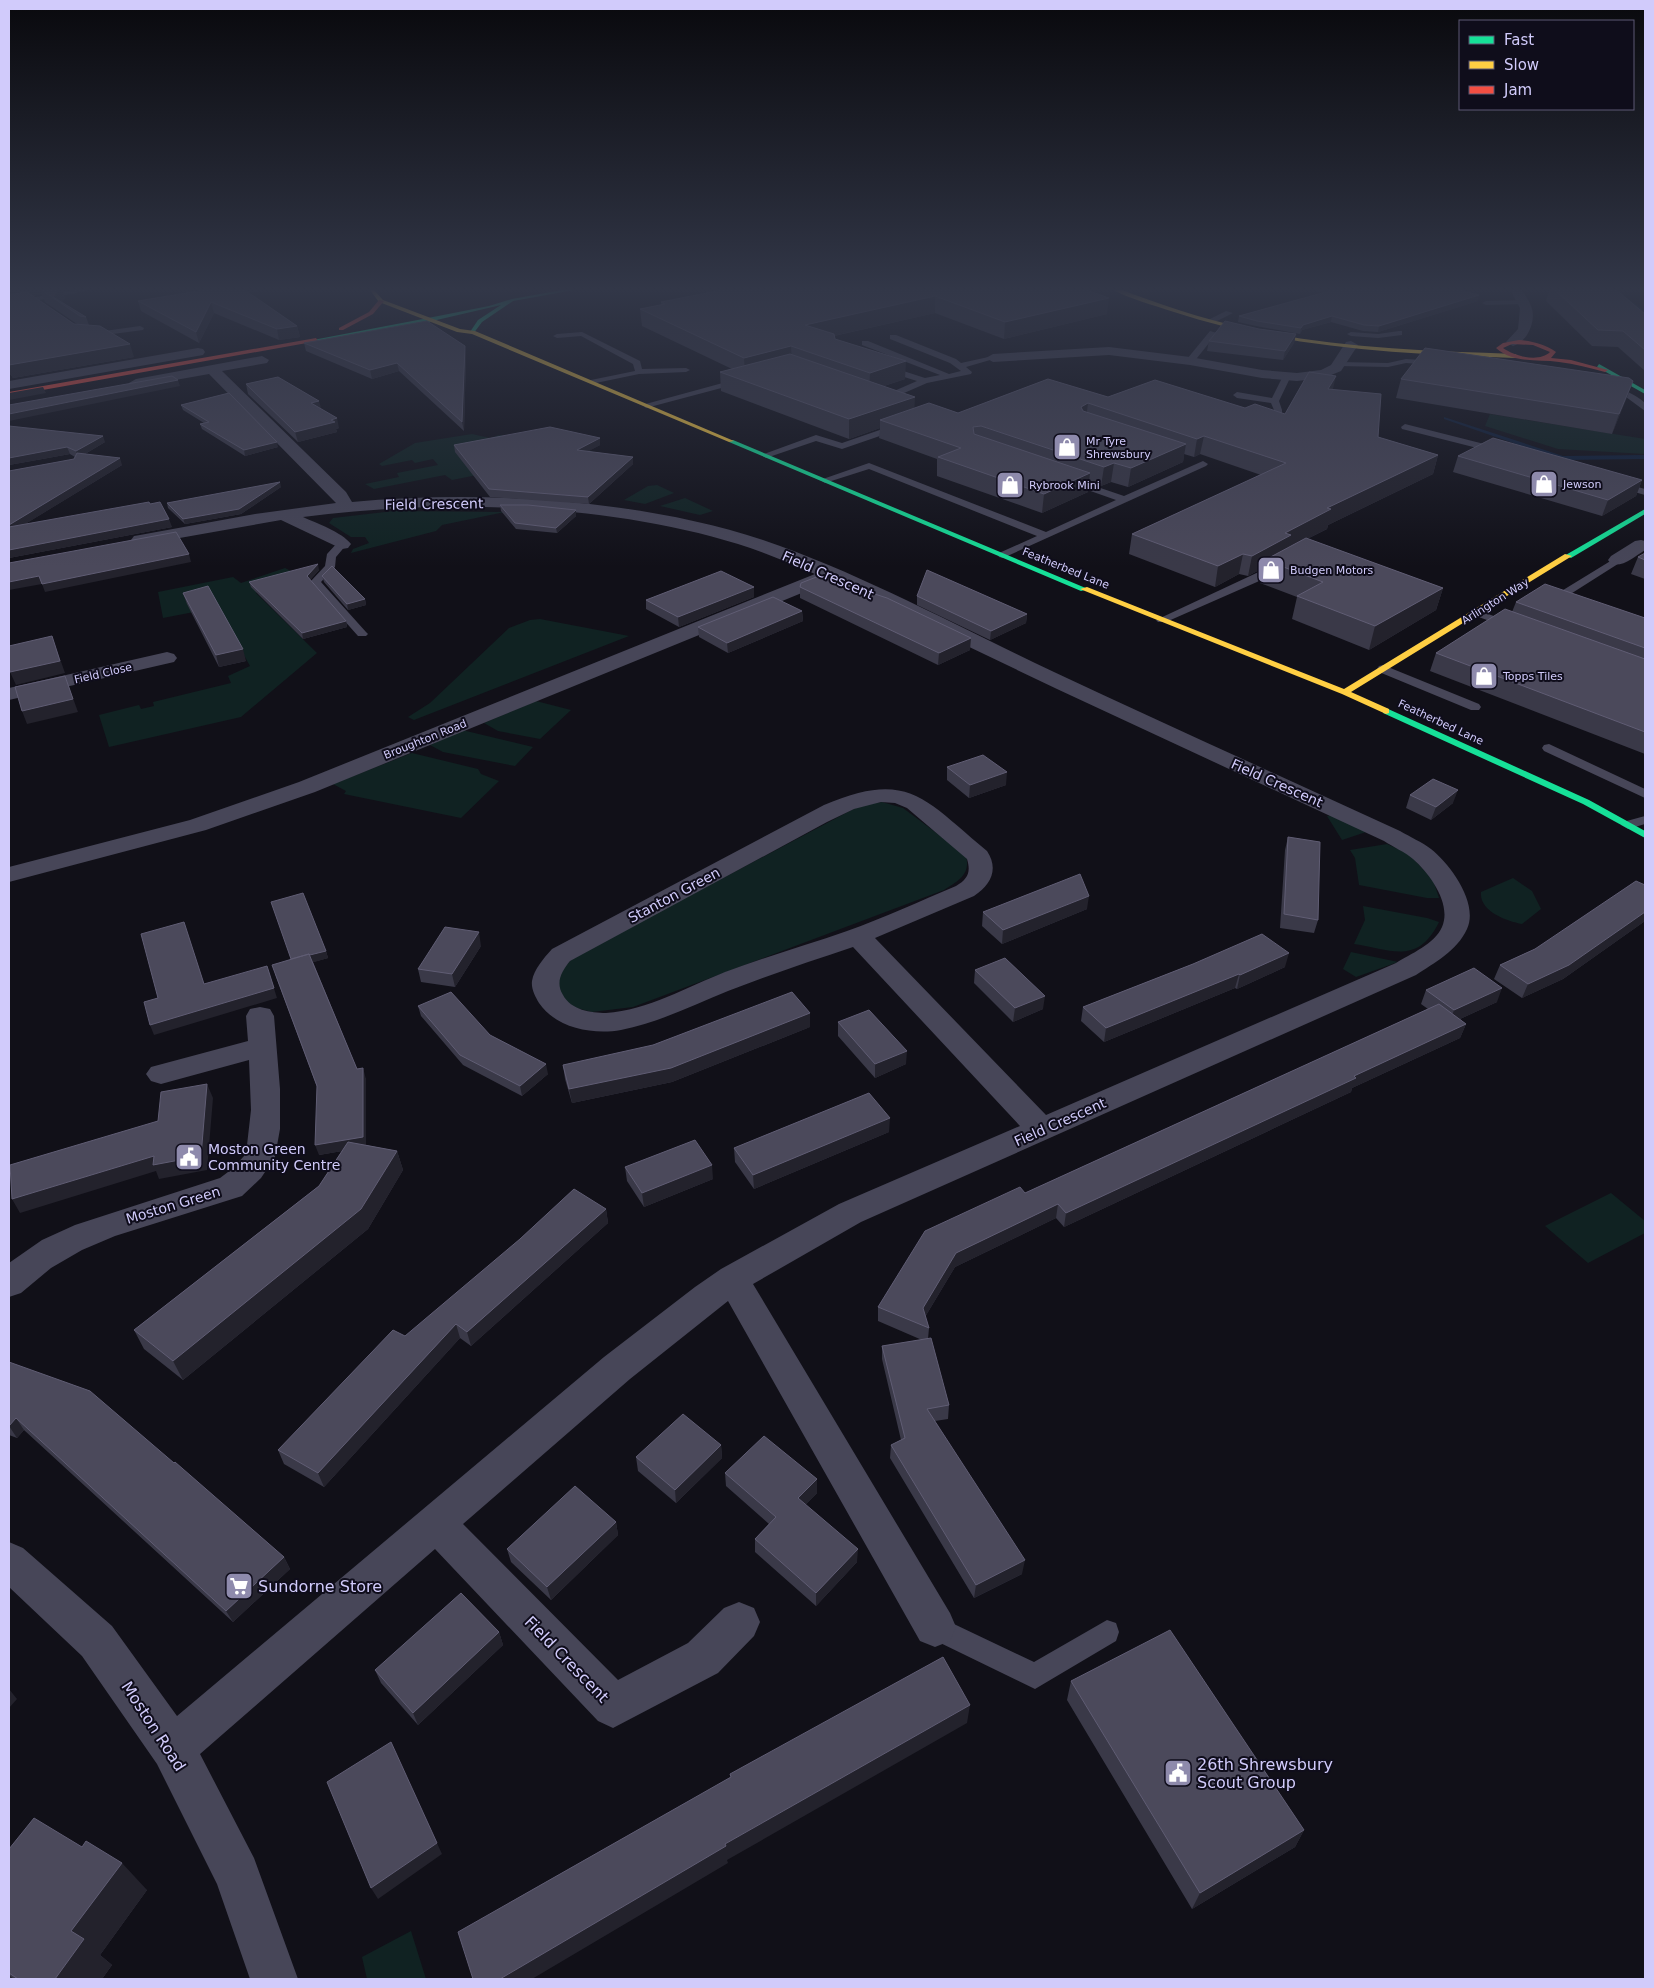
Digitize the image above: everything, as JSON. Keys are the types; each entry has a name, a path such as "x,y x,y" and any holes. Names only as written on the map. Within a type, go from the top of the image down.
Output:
{"street":[{"path":"9,385 39,381"},
{"path":"9,394 69,381"},
{"path":"9,406 152,381"},
{"path":"224,381 340,496 338,508 308,525"},
{"name":"Featherbed Lane","path":"591,381 1003,556 1345,692 1586,802 1645,834"},
{"path":"1625,381 1645,392"},
{"name":"Field Crescent","path":"113,545 226,523 338,508 393,504 478,503 554,506 659,520 725,535 768,549 830,574 1182,740 1392,836 1422,854 1453,892 1455,928 1441,946 1406,969 850,1213 733,1279 617,1368 172,1748"},
{"name":"Arlington Way","path":"1345,692 1645,511"},
{"name":"Field Crescent","path":"282,515 308,525 342,544"},
{"name":"Broughton Road","path":"9,875 198,825 307,787 830,574"},
{"name":"Field Close","path":"9,694 167,658"},
{"name":"Stanton Green","path":"886,795 905,798 915,803 978,856 982,865 982,876 976,885 965,891 858,936 625,1019 606,1022 577,1018 554,1007 545,989 548,971 561,955 802,826 860,799 886,795"},
{"path":"858,936 1042,1130"},
{"name":"Moston Green","path":"9,1283 21,1270 51,1249 83,1233 231,1187 250,1171 260,1156 265,1139 260,1016"},
{"path":"160,1074 262,1047"},
{"path":"733,1279 935,1627"},
{"name":"Field Crescent","path":"435,1522 612,1706 703,1658 739,1622"},
{"name":"Moston Road","path":"9,1560 97,1641 172,1748 236,1875 274,1979"}],"lane":[{"path":"594,382 600,381"},
{"path":"646,405 738,381"},
{"path":"897,400 884,397 925,381"},
{"path":"1278,427 1278,410 1275,402 1285,381"},
{"path":"1597,384 1624,393 1645,408"},
{"path":"1237,395 1275,402"},
{"path":"766,455 816,438 842,446 914,421"},
{"path":"1405,427 1513,454"},
{"path":"1003,556 1203,464 1184,458"},
{"path":"825,480 869,466 1047,536"},
{"path":"1060,478 1125,500"},
{"path":"1608,482 1645,492"},
{"path":"342,544 331,556 330,568 315,582 362,634"},
{"path":"1587,604 1561,595 1636,551"},
{"path":"1162,620 1253,580 1291,559"},
{"path":"1477,613 1524,630"},
{"path":"1383,670 1475,707"},
{"path":"1548,748 1645,794"},
{"path":"1628,825 1645,820"},
{"path":"935,1627 1035,1676 1107,1632"}],"shaded area":[{"path":"1490,414 1645,439 1645,454 1558,449 1485,426"},
{"path":"472,434 490,438 499,435 581,447 594,452 452,480 445,475 374,489 365,484 399,477 397,473 438,465 433,459 415,463 412,460 382,466 379,464 415,443"},
{"path":"657,485 674,493 645,504 624,500 648,486"},
{"path":"685,498 713,511 700,515 660,506"},
{"path":"394,511 505,512 442,525 436,531 351,553 353,549 369,543 365,537 351,537 329,523 333,518"},
{"path":"314,567 320,570 256,593 317,653 241,717 109,747 99,715 139,705 141,709 154,706 153,702 231,683 228,676 250,666 225,621 194,612 163,618 158,592 233,577 241,583 285,568 295,573"},
{"path":"540,619 629,636 414,720 408,717 430,703 509,628 530,620"},
{"path":"536,701 571,710 540,739 498,731 484,723"},
{"path":"462,730 533,747 515,766 443,752 430,745"},
{"path":"412,753 478,769 481,774 499,781 461,818 344,794 346,791 333,784"},
{"path":"882,802 903,808 966,855 967,868 962,877 944,890 633,1007 592,1012 565,1005 556,990 558,973 574,957 861,805"},
{"path":"1332,815 1366,832 1342,840 1327,816"},
{"path":"1387,844 1409,854 1433,880 1439,898 1427,898 1359,885 1355,858 1350,850"},
{"path":"1513,878 1532,891 1541,909 1522,924 1501,918 1484,905 1482,899 1481,892"},
{"path":"1363,906 1439,922 1431,936 1413,949 1392,951 1354,944 1365,920"},
{"path":"1351,952 1398,962 1356,977 1343,969"},
{"path":"1611,1193 1645,1221 1645,1233 1588,1263 1545,1226"},
{"path":"411,1931 426,1979 367,1979 362,1957"}],"building":[{"path":"145,381 174,381 9,414 9,405"},
{"path":"261,381 284,381 319,401 311,403 337,418 331,420 335,422 295,432 246,384"},
{"path":"417,381 464,381 462,422"},
{"path":"744,381 868,381 915,397 849,419"},
{"path":"1043,381 1054,381 1108,397 1157,381 1245,408 1255,404 1285,414 1304,381 1333,381 1328,389 1381,394 1378,437 1438,455 1327,508 1331,509 1285,533 1291,535 1252,556 1243,554 1218,566 1132,534 1286,463 1204,436 1197,439 1088,403 1081,407 1083,411 1186,444 1131,468 1114,463 1104,467 981,426 973,427 974,434 1090,473 1044,494 938,457 961,448 880,420 929,403 958,413"},
{"path":"1412,381 1633,381 1619,414"},
{"path":"229,393 277,442 244,450 200,424 209,422 181,405"},
{"path":"9,426 103,436 76,451 67,447 9,458"},
{"path":"550,427 600,438 577,450 633,457 588,497 489,489 454,445"},
{"path":"1493,438 1642,480 1608,500 1458,456"},
{"path":"77,453 120,458 9,525 9,471 74,459"},
{"path":"280,482 239,509 183,519 167,503"},
{"path":"149,502 150,504 160,502 169,519 9,550 9,527"},
{"path":"500,505 528,505 576,510 556,528 515,523"},
{"path":"176,532 189,554 42,584 39,576 9,582 9,563"},
{"path":"1306,538 1443,588 1375,626 1297,596 1323,582 1265,560"},
{"path":"1645,553 1645,560 1638,557"},
{"path":"318,564 307,576 346,621 302,633 249,582"},
{"path":"332,566 365,599 347,604 322,576"},
{"path":"927,570 1027,614 991,631 917,596"},
{"path":"721,571 754,587 678,617 646,600"},
{"path":"819,576 887,598 971,638 939,653 800,587 801,583"},
{"path":"1545,584 1645,618 1645,648 1516,602"},
{"path":"208,586 243,649 216,655 183,593"},
{"path":"773,597 802,611 727,643 698,627"},
{"path":"1505,609 1645,659 1645,732 1436,653"},
{"path":"52,636 60,661 10,672 9,646"},
{"path":"65,676 73,699 22,711 15,687"},
{"path":"983,755 1007,772 970,785 947,767"},
{"path":"1433,779 1458,790 1436,807 1410,795"},
{"path":"1288,837 1320,842 1318,920 1284,914"},
{"path":"1080,874 1089,896 1003,930 983,912"},
{"path":"1636,881 1645,885 1645,912 1569,965 1528,984 1500,965 1535,949"},
{"path":"303,893 326,951 291,959 271,902"},
{"path":"184,922 204,984 267,966 274,988 150,1025 144,1002 158,998 141,934"},
{"path":"445,927 479,932 452,974 418,969"},
{"path":"1262,934 1289,953 1240,975 1106,1028 1083,1007 1193,964"},
{"path":"309,954 357,1069 363,1068 363,1137 315,1145 317,1086 272,965"},
{"path":"1005,958 1045,996 1015,1008 975,970"},
{"path":"1474,968 1502,988 1454,1010 1426,990"},
{"path":"451,992 490,1035 546,1064 520,1086 460,1055 418,1006"},
{"path":"792,992 810,1013 671,1068 569,1089 563,1065 653,1045"},
{"path":"1439,1004 1466,1024 1354,1076 1356,1078 1066,1213 1058,1204 956,1253 923,1308 929,1328 878,1307 925,1231 1020,1187 1025,1193"},
{"path":"869,1010 907,1051 875,1064 838,1022"},
{"path":"207,1084 201,1156 153,1165 154,1156 12,1199 10,1165 158,1121 161,1092"},
{"path":"869,1093 890,1118 753,1175 734,1148"},
{"path":"695,1140 712,1165 642,1193 625,1167"},
{"path":"348,1142 397,1151 361,1209 173,1361 134,1330 319,1186"},
{"path":"574,1189 606,1209 467,1332 456,1324 318,1473 278,1450 393,1330 405,1336 520,1239"},
{"path":"931,1338 949,1405 927,1409 1025,1560 976,1585 891,1445 905,1438 882,1346"},
{"path":"9,1362 90,1391 284,1557 226,1611 16,1418 9,1426"},
{"path":"683,1414 721,1445 675,1490 636,1457"},
{"path":"764,1436 817,1479 798,1498 858,1549 816,1593 755,1539 776,1517 725,1473"},
{"path":"575,1486 616,1522 547,1587 507,1549"},
{"path":"461,1593 499,1632 413,1713 375,1670"},
{"name":"26th Shrewsbury Scout Group","path":"1170,1630 1304,1830 1200,1893 1071,1681"},
{"path":"943,1657 970,1705 725,1844 726,1846 500,1979 473,1979 458,1932 731,1777 730,1774"},
{"path":"391,1742 437,1843 371,1888 327,1782"},
{"path":"34,1818 82,1847 86,1841 122,1863 71,1931 84,1939 55,1979 18,1979 9,1973 9,1849"}],"waterway":[{"path":"1446,418 1562,458 1645,457"}],"traffic: fast":[{"path":"1625,381 1645,392"},
{"path":"731,441 1084,589"},
{"path":"1568,556 1645,511"},
{"path":"1386,711 1586,802 1645,835"}],"traffic: slow":[{"path":"588,381 731,441"},
{"path":"1345,692 1568,556"},
{"path":"1084,589 1345,692 1386,711"}],"traffic: jam":[{"path":"9,394 84,381"}],"place":[{"name":"Mr Tyre Shrewsbury","path":"1067,447"},
{"name":"Jewson","path":"1544,484"},
{"name":"Rybrook Mini","path":"1010,485"},
{"name":"Budgen Motors","path":"1271,570"},
{"name":"Topps Tiles","path":"1484,676"},
{"name":"Moston Green Community Centre","path":"189,1157"},
{"name":"Sundorne Store","path":"239,1586"},
{"name":"26th Shrewsbury Scout Group","path":"1178,1773"}]}
